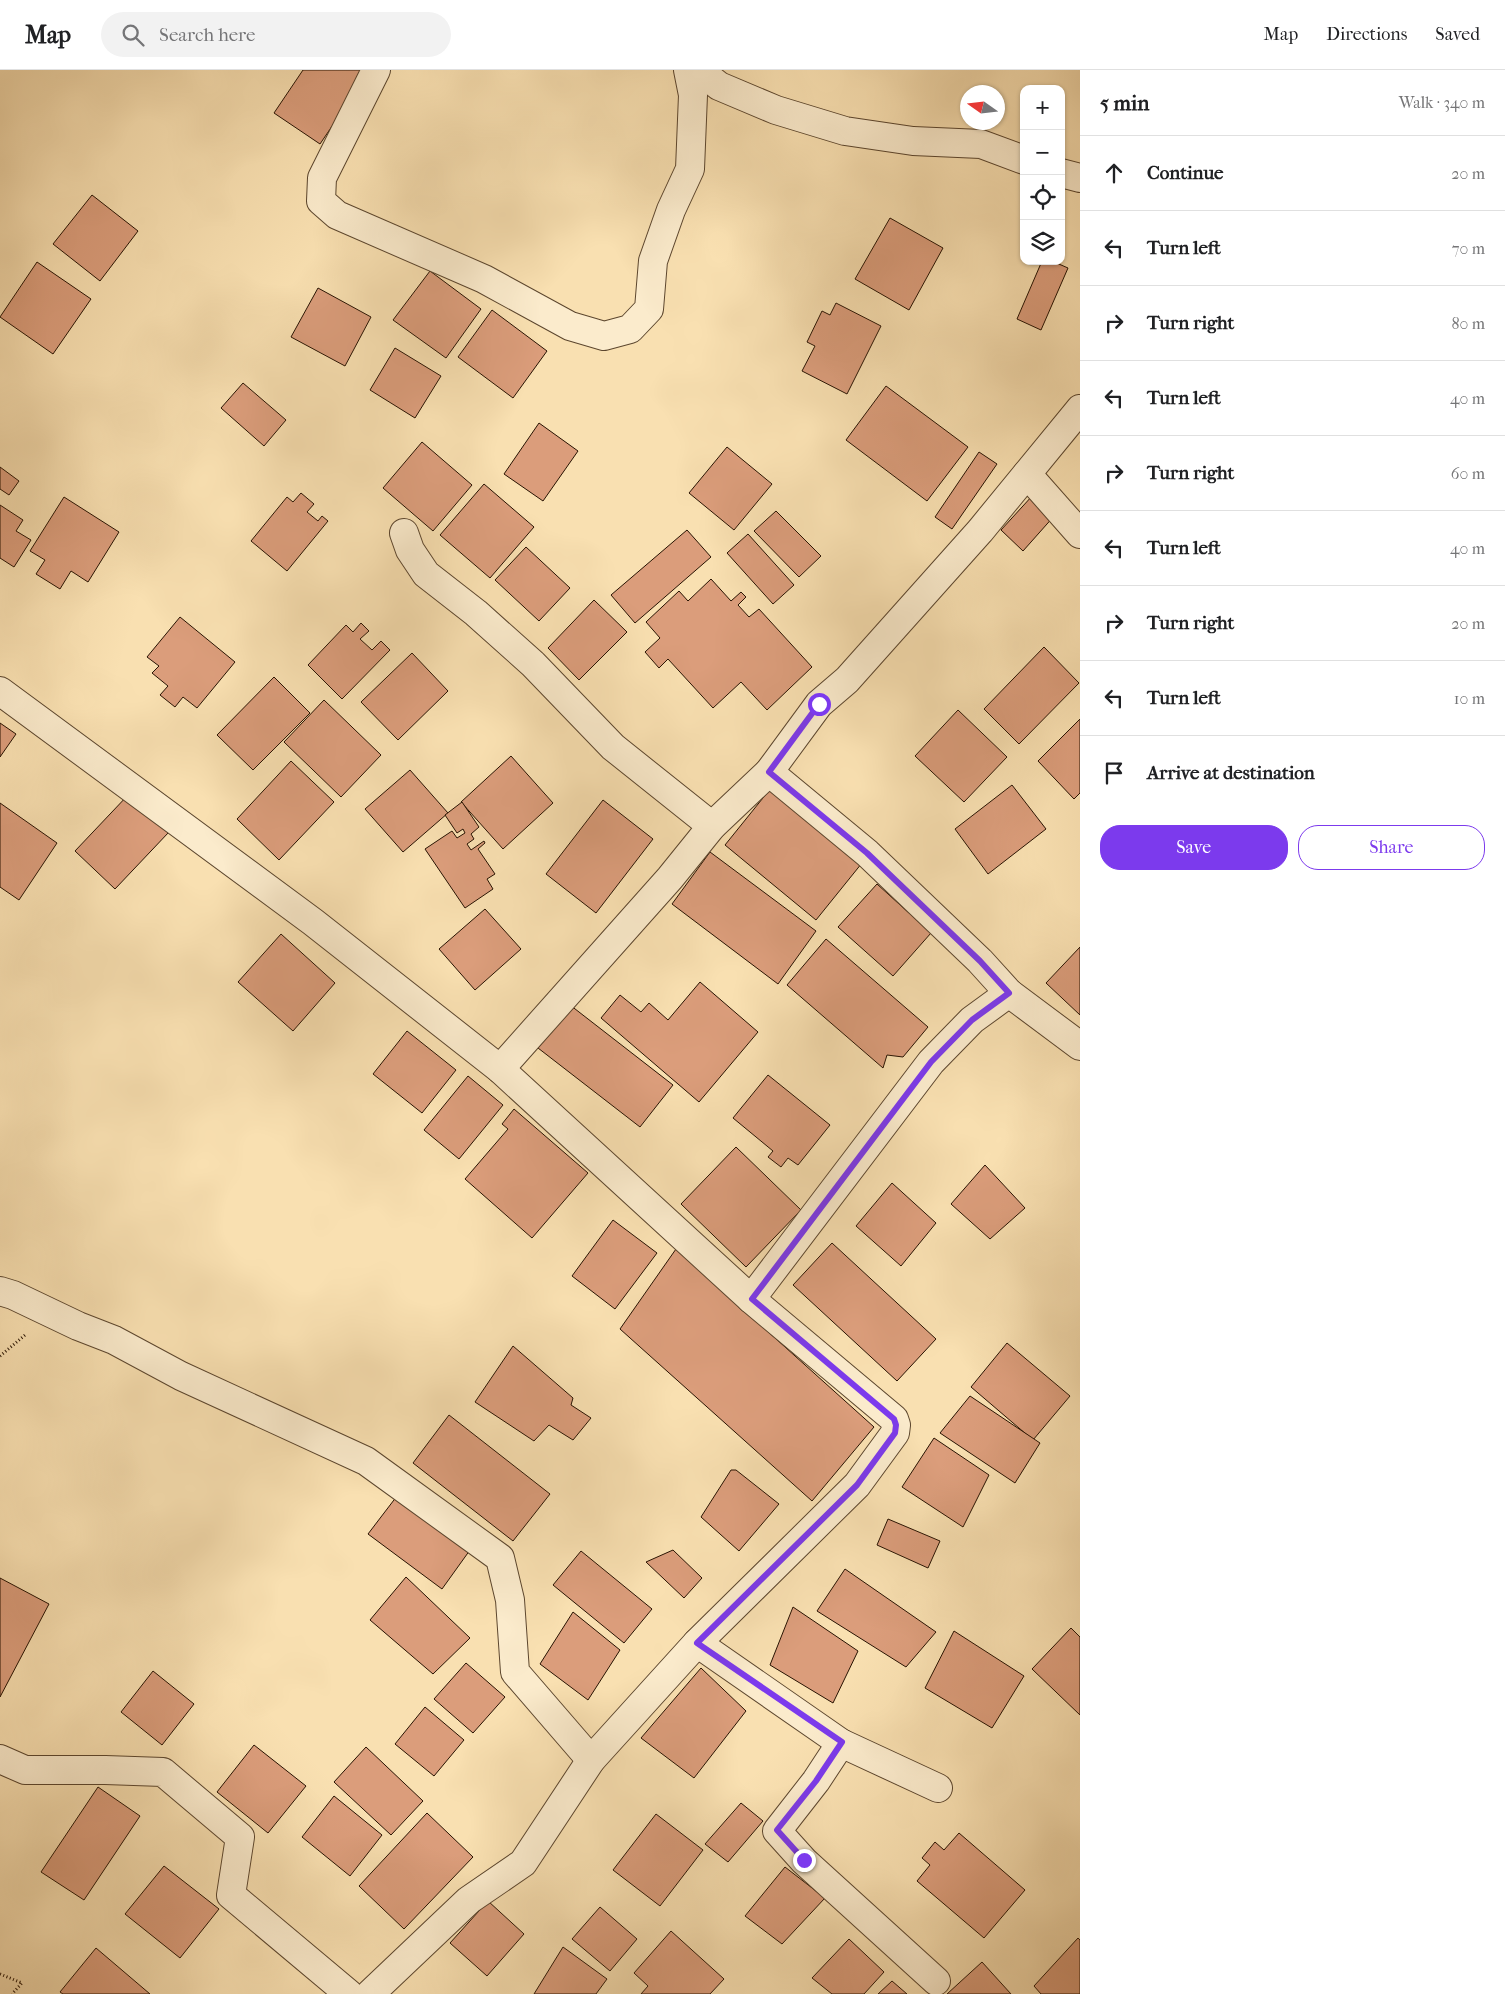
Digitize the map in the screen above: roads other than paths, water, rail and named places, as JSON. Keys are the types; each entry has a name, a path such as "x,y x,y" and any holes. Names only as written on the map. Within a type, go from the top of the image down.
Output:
{"street":[{"path":"376,70 322,178 321,201 337,215 484,279 570,326 604,336 630,330 649,309 653,260 671,210 690,169 693,95 688,70"},
{"path":"699,70 719,86 776,110 845,130 913,141 981,144 1020,159"},
{"path":"1065,174 1080,178"},
{"path":"500,1069 670,878 712,826 769,772 819,704 847,680 980,531 1080,409"},
{"path":"1027,474 1080,534"},
{"path":"404,533 410,550 426,574 476,613 533,664 613,747 712,826"},
{"path":"0,691 313,922 500,1069 752,1299 894,1419 896,1425 895,1433 857,1485 697,1643 591,1760 522,1863 469,1900 370,1994"},
{"path":"769,772 867,853 980,961 1009,993 1080,1046"},
{"path":"752,1299 931,1062 972,1020 1009,993"},
{"path":"0,1291 114,1340 181,1376 366,1461 500,1558 510,1600 515,1672 591,1760"},
{"path":"697,1643 842,1742 938,1788"},
{"path":"842,1742 816,1781 777,1830 804,1860 936,1981"},
{"path":"0,1759 25,1770 163,1772 240,1837 231,1895 350,1994"}]}
